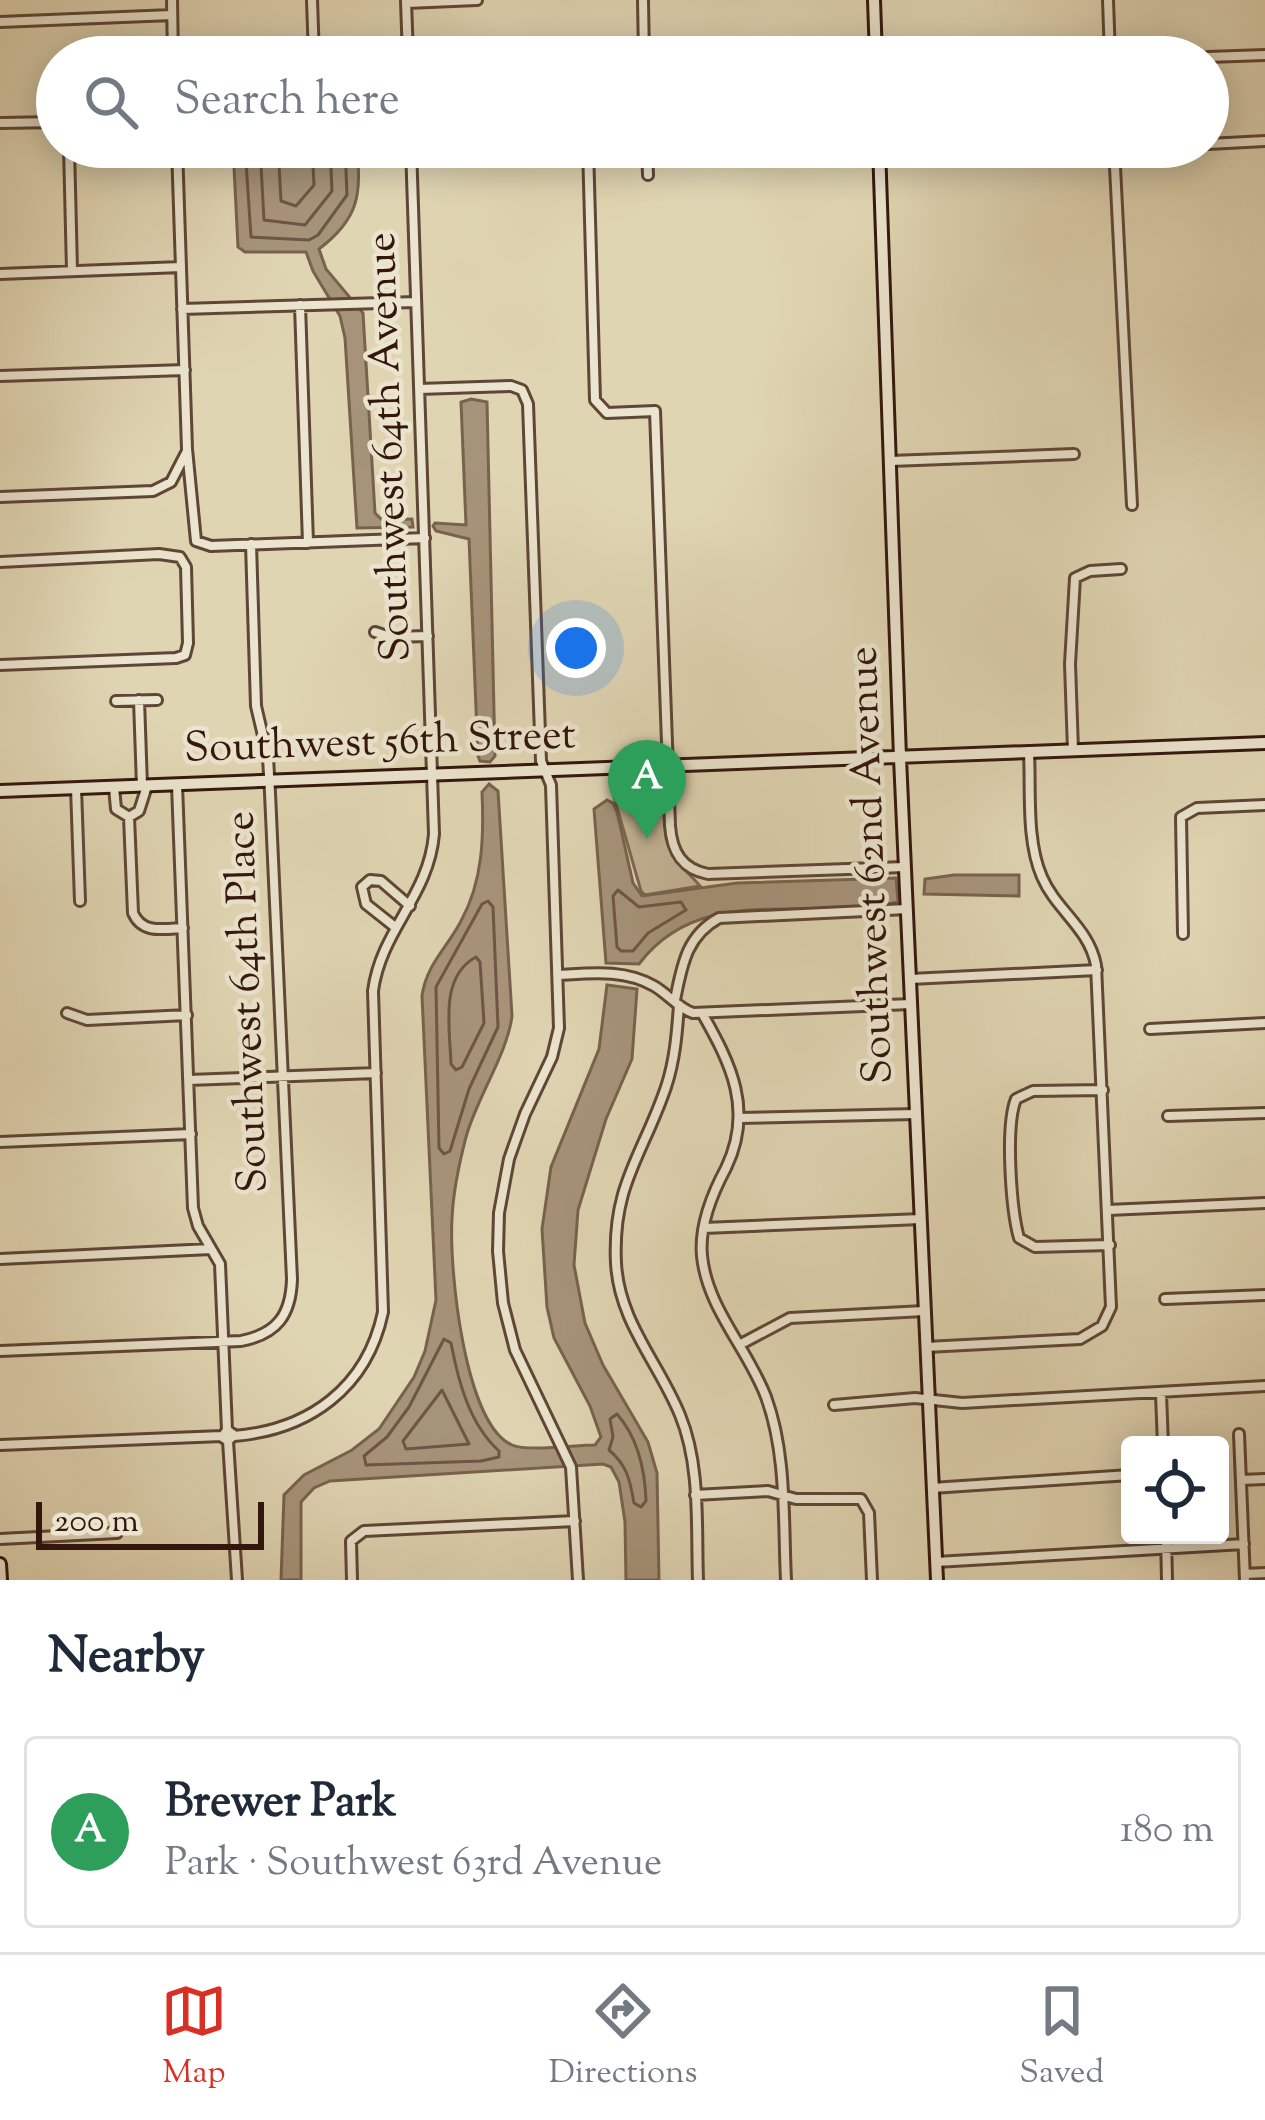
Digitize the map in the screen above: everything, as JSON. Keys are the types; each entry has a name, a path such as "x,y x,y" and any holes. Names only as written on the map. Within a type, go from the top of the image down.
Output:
{"street":[{"path":"172,0 172,36"},
{"path":"312,0 313,36"},
{"path":"407,36 406,1 477,0"},
{"path":"643,0 644,36"},
{"path":"874,0 875,36"},
{"path":"1108,0 1109,36"},
{"path":"0,22 172,15"},
{"path":"1229,56 1265,55"},
{"path":"0,123 36,122"},
{"path":"1229,143 1265,141"},
{"path":"70,168 72,272"},
{"path":"178,168 188,449 198,543 424,538"},
{"name":"Southwest 64th Avenue","path":"0,1445 228,1436 279,1429 325,1408 355,1376 373,1347 385,1291 374,982 395,927 422,886 433,850 412,168"},
{"path":"589,168 594,390 599,408 611,413 655,411 670,834 685,864 709,874 905,866"},
{"path":"648,168 648,175"},
{"name":"Southwest 62nd Avenue","path":"880,168 900,758 937,1580"},
{"path":"1115,168 1132,505"},
{"path":"0,274 181,267"},
{"path":"182,309 416,302"},
{"path":"300,305 308,543"},
{"path":"0,376 185,370"},
{"path":"419,389 501,386 520,389 528,404 541,761 550,785 559,975 557,1039 513,1145 501,1199 498,1242 503,1303 515,1350 572,1467 578,1580"},
{"path":"0,496 153,491 171,482 188,449"},
{"path":"890,461 1074,454"},
{"name":"Southwest 64th Place","path":"0,1352 224,1342 268,1332 281,1321 290,1301 270,782 256,706 251,544"},
{"path":"0,562 158,554 182,559 186,567 185,655 0,665"},
{"path":"1073,752 1070,664 1076,576 1121,569"},
{"path":"375,632 391,637 428,635"},
{"path":"129,817 139,811 144,786 139,700"},
{"path":"116,701 158,700"},
{"name":"Southwest 56th Street","path":"0,791 1265,743"},
{"path":"926,1347 1063,1341 1094,1333 1111,1307 1096,970 1087,938 1051,894 1038,866 1029,753"},
{"path":"177,784 194,1215 220,1264 237,1580"},
{"path":"115,787 116,808 129,817"},
{"path":"76,788 80,902"},
{"path":"1183,934 1180,824 1184,814 1197,808 1265,805"},
{"path":"129,817 135,919 148,928 183,928"},
{"path":"395,927 366,904 362,887 370,880 382,880 410,906"},
{"path":"698,1580 685,1430 628,1318 617,1277 616,1241 626,1177 669,1076 686,952 703,928 719,918 907,909"},
{"path":"910,979 1096,970"},
{"path":"559,975 626,975 650,984 687,1012 911,1004"},
{"path":"702,1012 732,1069 740,1118 735,1144 712,1195 702,1253 707,1277 769,1406 782,1494 785,1580"},
{"path":"67,1013 87,1020 187,1016"},
{"path":"1150,1029 1265,1023"},
{"path":"189,1080 376,1072"},
{"path":"1103,1090 1033,1091 1018,1097 1011,1118 1015,1218 1020,1240 1040,1247 1110,1245"},
{"path":"1168,1117 1265,1113"},
{"path":"740,1118 916,1114"},
{"path":"0,1142 191,1134"},
{"path":"1108,1210 1265,1203"},
{"path":"704,1228 921,1219"},
{"path":"0,1258 212,1249"},
{"path":"1165,1299 1265,1295"},
{"path":"740,1345 790,1318 925,1311"},
{"path":"834,1405 863,1400 944,1404 1265,1386"},
{"path":"1161,1394 1163,1436"},
{"path":"1239,1434 1245,1577 1265,1573"},
{"path":"932,1488 1121,1476"},
{"path":"1241,1480 1265,1479"},
{"path":"694,1495 768,1491 796,1499 863,1501 869,1513 872,1580"},
{"path":"352,1580 351,1548 355,1536 368,1531 575,1521"},
{"path":"0,1539 117,1533"},
{"path":"1166,1544 1167,1580"},
{"path":"936,1562 1244,1544"},
{"path":"0,1564 1,1580"}],"shaded area":[{"path":"643,781 661,793 670,846 700,886 645,895 641,891 610,783"}],"water":[{"path":"234,168 358,168 358,192 350,215 319,249 326,269 363,313 375,513 382,520 412,519 413,527 357,528 345,338 340,316 306,252 245,252 238,247"},
{"path":"461,402 487,402 495,756 490,762 478,756 469,539 436,531 433,526 466,525"},
{"path":"489,784 498,791 512,1016 471,1122 455,1188 452,1242 463,1342 482,1408 496,1431 512,1445 595,1445 601,1437 554,1338 542,1229 551,1167 599,1049 607,985 637,989 632,1059 606,1119 578,1210 574,1265 585,1323 603,1365 648,1442 657,1473 659,1580 626,1580 619,1482 611,1467 603,1464 330,1481 314,1488 301,1502 301,1580 281,1580 284,1495 304,1475 352,1450 379,1429 414,1377 425,1351 436,1300 422,996 428,975 474,890 482,842 482,792"},
{"path":"607,800 617,812 633,883 642,896 737,883 896,878 898,902 726,913 694,922 665,938 639,964 606,963 594,809"},
{"path":"1019,875 1019,896 924,894 925,879"}],"place":[{"name":"Brewer Park","path":"647,839"}]}
